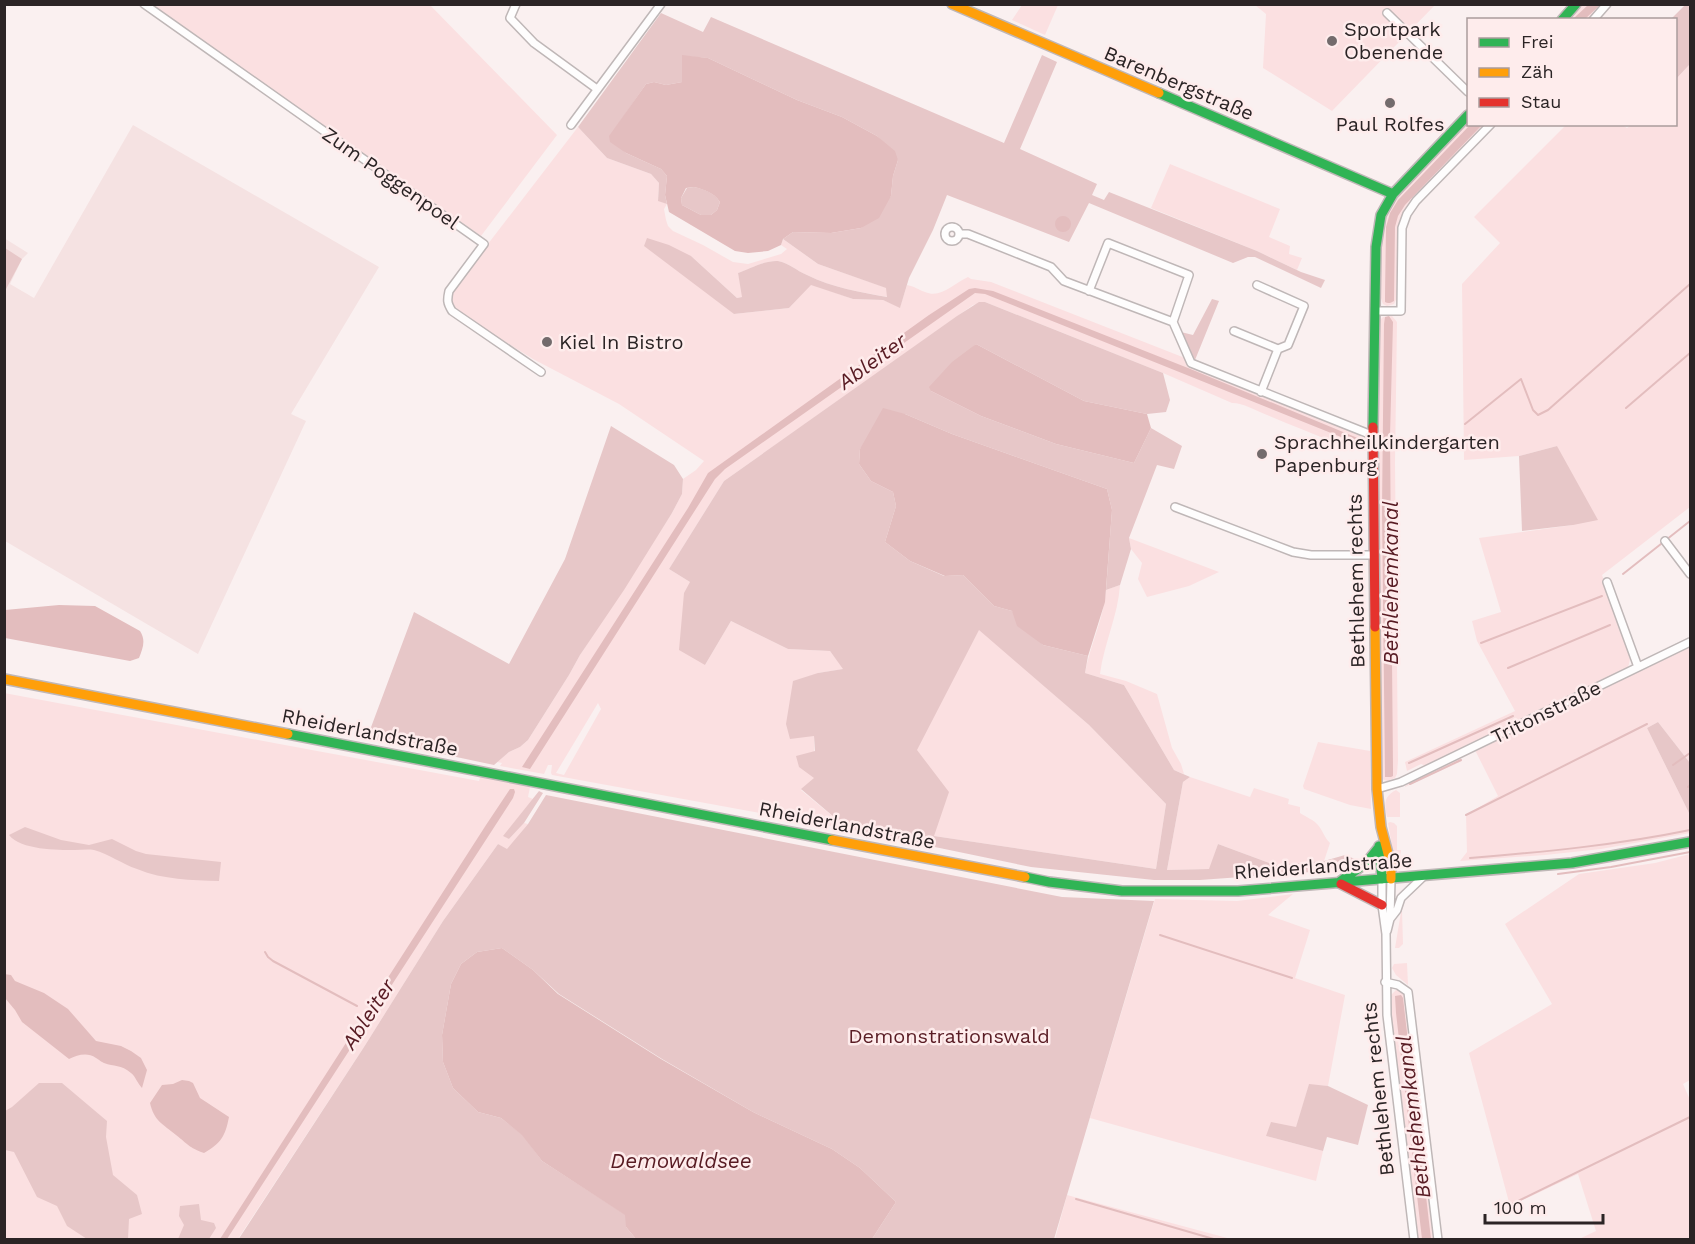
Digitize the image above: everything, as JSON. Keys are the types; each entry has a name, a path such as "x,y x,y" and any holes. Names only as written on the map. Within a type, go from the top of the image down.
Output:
{"main road":[{"path":"1564,18 1576,4"},
{"name":"Barenbergstraße","path":"956,5 1392,194"},
{"name":"Bethlehem rechts","path":"1386,879 1391,865 1381,827 1377,789 1374,555 1375,310 1378,228 1392,194 1467,116"},
{"name":"Rheiderlandstraße","path":"4,679 1049,882 1122,891 1238,891 1424,876 1572,863 1690,842"},
{"name":"Bethlehem rechts","path":"1381,827 1379,847 1386,879"},
{"path":"1379,847 1366,862 1338,883 1382,905"}],"street":[{"name":"Zum Poggenpoel","path":"144,4 484,244 449,291 447,300 449,305 452,310 541,372"},
{"path":"516,4 510,18 534,43 597,89"},
{"path":"571,124 661,4"},
{"path":"1595,18 1607,4"},
{"path":"1387,12 1467,91"},
{"path":"1375,310 1401,311 1402,234 1407,214 1416,201 1489,126"},
{"path":"959,234 968,234 1051,267 1064,281 1173,322"},
{"path":"1089,291 1108,243 1189,275 1173,322 1191,363 1374,436"},
{"path":"1234,331 1278,349 1288,345 1305,306 1257,285"},
{"path":"1261,392 1278,349"},
{"path":"1175,507 1293,552 1311,555 1374,555"},
{"path":"1665,542 1690,574"},
{"path":"1607,582 1638,667"},
{"name":"Tritonstraße","path":"1377,789 1401,782 1690,642"},
{"name":"Bethlehem rechts","path":"1390,919 1397,910 1401,898 1424,876"},
{"name":"Bethlehem rechts","path":"1386,879 1382,905 1386,934 1387,1015 1414,1239"},
{"name":"Bethlehem rechts","path":"1386,879 1390,919 1386,934"},
{"path":"1385,982 1398,985 1408,992 1438,1239"}],"shaded area":[{"path":"152,5 430,5 557,135 481,236"},
{"path":"1022,5 1058,5 1045,35 1012,20"},
{"name":"Sportpark Obenende","path":"1255,5 1435,5 1332,111 1263,68 1266,14"},
{"path":"1580,5 1603,5 1590,18 1568,18"},
{"path":"1690,64 1690,507 1602,575 1631,655 1628,668 1426,766 1421,764 1407,771 1405,762 1515,711 1477,641 1472,621 1501,612 1479,538 1573,525 1557,446 1519,456 1464,460 1462,284 1500,243 1474,217 1565,126 1624,126 1627,128 1630,126 1677,126 1677,78"},
{"path":"1467,122 1467,126 1486,126 1402,218 1398,295 1394,304 1387,306 1383,304 1381,297 1379,275 1385,217 1392,202"},
{"path":"133,125 379,267 291,414 306,421 198,654 5,541 4,238 28,253 22,259 10,284 34,298"},
{"path":"578,127 607,158 651,174 659,183 658,200 667,204 664,209 666,220 673,231 733,262 748,264 781,254 787,249 781,245 783,239 818,264 887,288 888,297 847,289 817,279 782,262 773,261 738,273 743,297 737,298 691,256 734,314 789,308 811,284 853,299 883,300 900,307 907,285 931,294 942,292 968,277 991,282 1185,358 1368,436 1368,448 1365,451 1345,443 1338,444 985,302 973,305 724,481 669,569 690,582 705,665 731,621 788,649 830,651 844,669 818,673 814,736 815,778 801,790 848,829 552,775 552,765 548,765 544,774 500,766 502,763 497,762 528,740 672,513 682,494 683,479 704,461 619,404 533,359 452,309 449,303 451,292","holes":["598,703 601,709 564,775 556,773"]},
{"path":"1170,164 1280,209 1269,237 1290,246 1289,254 1302,258 1297,270 1257,251 1151,208"},
{"path":"1392,316 1397,322 1395,463 1398,761 1395,778 1387,781 1380,775 1377,535 1379,321 1383,317"},
{"path":"1129,538 1219,572 1189,586 1147,597 1138,579 1142,563 1131,549"},
{"path":"1120,585 1117,608 1100,674 1126,681 1157,694 1172,748 1184,774 1174,770 1124,685 1085,673 1103,611 1106,590"},
{"path":"979,629 1089,725 1166,804 1156,869 934,836 916,750"},
{"path":"1690,646 1690,763 1658,722 1647,728 1690,815 1690,833 1601,849 1460,861 1467,852 1466,815 1498,796 1475,750"},
{"path":"4,693 479,781 481,775 528,784 530,787 528,797 533,799 504,836 509,839 524,823 528,824 507,850 498,844 443,921 364,1047 238,1239 5,1239"},
{"path":"1318,742 1370,751 1371,809 1350,805 1304,789 1303,786"},
{"path":"1460,757 1462,761 1405,787 1407,782"},
{"path":"1190,777 1250,797 1254,788 1289,799 1288,804 1300,807 1300,813 1320,827 1330,843 1324,861 1275,865 1218,844 1210,869 1167,870 1183,782"},
{"path":"1396,790 1400,793 1400,817 1387,817 1386,801 1389,795"},
{"path":"1388,823 1397,826 1397,850 1401,850 1400,861 1395,862"},
{"path":"1690,854 1690,1080 1683,1084 1690,1100 1690,1239 1579,1239 1596,1231 1578,1174 1510,1206 1469,1053 1552,1004 1505,924 1579,874 1655,863"},
{"path":"1293,894 1268,915 1310,930 1295,978 1345,995 1328,1086 1309,1085 1296,1128 1266,1136 1323,1151 1316,1181 1090,1118 1155,899 1237,901"},
{"path":"1406,897 1402,910 1403,944 1395,948 1402,906"},
{"path":"1407,963 1408,985 1396,975 1392,968 1394,964"},
{"path":"1396,990 1406,994 1436,1239 1417,1239 1390,1010 1390,996"},
{"path":"1067,1195 1231,1239 1055,1239"}],"green space":[{"path":"1686,4 1690,5 1690,64 1677,78 1677,18 1672,18"},
{"path":"661,13 703,32 711,17 1004,143 1042,55 1057,62 1020,149 1097,184 1092,195 1104,200 1109,192 1325,280 1321,288 1255,257 1248,257 1233,263 1089,203 1069,242 947,195 933,230 909,278 900,308 883,300 853,299 811,285 789,308 734,314 644,246 647,238 669,245 691,256 737,298 742,297 738,273 773,261 786,263 827,283 887,297 886,288 818,264 783,239 793,232 831,233 861,228 891,196 893,176 898,160 877,136 842,117 797,100 708,58 682,56 682,82 666,85 654,82 646,84 610,136 626,153 661,169 667,176 665,195 667,204 658,201 659,183 651,174 607,158 578,127"},
{"path":"694,187 709,192 720,202 717,210 711,215 701,215 682,205 681,198 687,188"},
{"path":"5,248 22,259 5,291"},
{"path":"1212,299 1219,301 1195,360 1192,359 1181,332 1193,335"},
{"path":"979,302 985,302 1163,373 1170,400 1166,412 1147,414 1084,401 976,344 931,391 981,416 1056,444 1134,463 1151,428 1182,446 1174,469 1157,465 1129,538 1131,549 1120,585 1106,590 1112,510 1107,489 952,434 905,414 860,449 859,464 871,481 893,492 896,506 885,542 910,561 944,576 963,575 994,606 1012,611 1043,645 1088,656 1085,673 1124,685 1174,770 1190,777 1183,782 1167,870 1209,869 1218,844 1275,865 1324,861 1345,855 1355,859 1328,869 1311,872 1200,880 1154,880 1031,867 848,829 801,789 814,778 799,767 796,756 815,751 814,736 790,739 786,724 793,681 818,673 843,669 830,651 788,649 731,621 705,665 679,650 684,593 690,582 669,569 724,481","holes":["979,630 1089,725 1166,804 1156,869 934,836 949,792 917,750"]},
{"path":"611,426 674,465 683,479 682,494 528,740 494,765 367,738 414,612 509,664 565,559"},
{"path":"1557,446 1598,520 1522,531 1519,456"},
{"path":"1658,722 1690,763 1690,815 1647,728"},
{"path":"539,791 543,793 524,823 509,839 503,836"},
{"name":"Demonstrationswald","path":"546,795 1062,897 1154,901 1054,1239 872,1239 896,1202 860,1168 832,1149 753,1112 662,1059 559,994 533,970 502,948 477,952 461,964 451,984 442,1035 443,1062 453,1088 478,1112 501,1118 523,1135 542,1161 626,1215 626,1227 636,1239 238,1240 443,921 498,844 507,849 528,824"},
{"path":"25,827 61,840 89,845 112,839 146,854 221,862 219,881 178,879 147,873 94,850 40,848 22,844 9,835"},
{"path":"39,1083 62,1083 107,1121 106,1137 113,1175 137,1195 142,1214 129,1219 128,1239 87,1239 67,1226 57,1206 37,1197 14,1152 5,1150 5,1111"},
{"path":"1309,1084 1328,1086 1368,1105 1358,1145 1327,1137 1323,1151 1266,1136 1271,1122 1296,1127"},
{"path":"199,1204 201,1220 214,1223 216,1228 209,1239 178,1239 184,1225 179,1216 180,1206"}],"water":[{"path":"1588,5 1600,5 1586,18 1574,18"},
{"path":"682,55 708,58 797,100 842,117 877,136 895,151 898,160 893,176 891,196 879,218 861,228 831,233 793,232 783,239 781,245 768,251 748,253 735,251 669,212 665,195 667,176 661,169 626,153 610,142 609,136 646,84 654,82 666,85 682,82","holes":["694,187 712,194 720,202 717,210 711,215 701,215 682,205 681,198 686,188"]},
{"path":"1469,126 1481,126 1405,205 1398,216 1395,227 1394,301 1386,303 1386,227 1390,213 1398,200"},
{"path":"1063,216 1071,224 1063,232 1055,224"},
{"name":"Ableiter","path":"969,289 993,291 1188,368 1360,439 1364,443 1361,445 985,294 975,293 725,469 715,479 530,769 522,767 688,508 708,473 929,315"},
{"name":"Bethlehemkanal","path":"1389,316 1393,322 1390,436 1393,776 1385,777 1382,509 1384,324 1385,317"},
{"path":"976,344 1084,401 1147,414 1151,428 1134,463 1056,444 981,416 931,391 929,387 952,362"},
{"path":"883,408 905,414 952,434 1107,489 1112,510 1105,602 1088,656 1043,645 1017,626 1012,611 994,606 963,575 945,576 910,561 885,542 896,506 893,492 871,481 859,464 860,449"},
{"path":"59,605 95,606 140,631 143,647 139,658 130,661 5,638 5,610"},
{"name":"Ableiter","path":"510,789 514,789 515,792 513,798 227,1239 220,1239 486,825"},
{"name":"Demowaldsee","path":"502,948 533,970 558,994 661,1059 753,1112 832,1149 860,1168 896,1202 872,1239 636,1239 626,1227 625,1215 542,1161 522,1135 501,1118 478,1112 453,1088 443,1062 442,1035 451,984 461,964 477,952"},
{"path":"4,974 11,975 15,981 44,993 68,1009 96,1041 121,1046 141,1058 147,1070 142,1088 133,1075 124,1068 103,1063 89,1055 79,1055 69,1059 22,1022 5,998"},
{"name":"Bethlehemkanal","path":"1401,995 1431,1239 1422,1239 1396,1013 1395,996"},
{"path":"182,1080 193,1083 200,1098 229,1117 221,1139 204,1153 189,1146 163,1125 150,1103 162,1085"}],"waterway":[{"path":"1465,424 1521,379 1533,410 1538,415 1548,410 1690,284"},
{"path":"1626,408 1690,353"},
{"path":"1623,574 1690,521"},
{"path":"1481,643 1602,596"},
{"path":"1508,668 1610,625"},
{"path":"1409,763 1513,716"},
{"path":"1466,815 1647,724"},
{"path":"1673,765 1690,753"},
{"path":"1410,784 1461,760"},
{"path":"1470,858 1580,847 1690,830"},
{"path":"1558,874 1611,867 1690,852"},
{"path":"1160,935 1292,978"},
{"name":"Ableiter","path":"265,952 273,961 357,1006"},
{"path":"1512,1204 1690,1117"},
{"path":"1076,1199 1217,1240"}],"traffic: fast":[{"path":"1564,18 1576,4"},
{"path":"1159,93 1393,194"},
{"path":"1373,427 1376,247 1381,215 1393,194 1467,116"},
{"path":"288,734 832,840"},
{"path":"1025,877 1122,891 1238,891 1572,863 1690,842"},
{"path":"1379,846 1382,879"},
{"path":"1338,883 1366,863 1379,847"}],"traffic: slow":[{"path":"952,4 1159,93"},
{"path":"1375,627 1377,789 1381,827 1391,865 1391,879"},
{"path":"4,679 288,734"},
{"path":"832,840 1025,877"}],"traffic: jam":[{"path":"1373,427 1375,627"},
{"path":"1341,884 1382,905"}],"place":[{"name":"Sportpark Obenende","path":"1332,41"},
{"name":"Paul Rolfes","path":"1390,103"},
{"name":"Kiel In Bistro","path":"547,342"},
{"name":"Sprachheilkindergarten Papenburg","path":"1262,454"}]}
